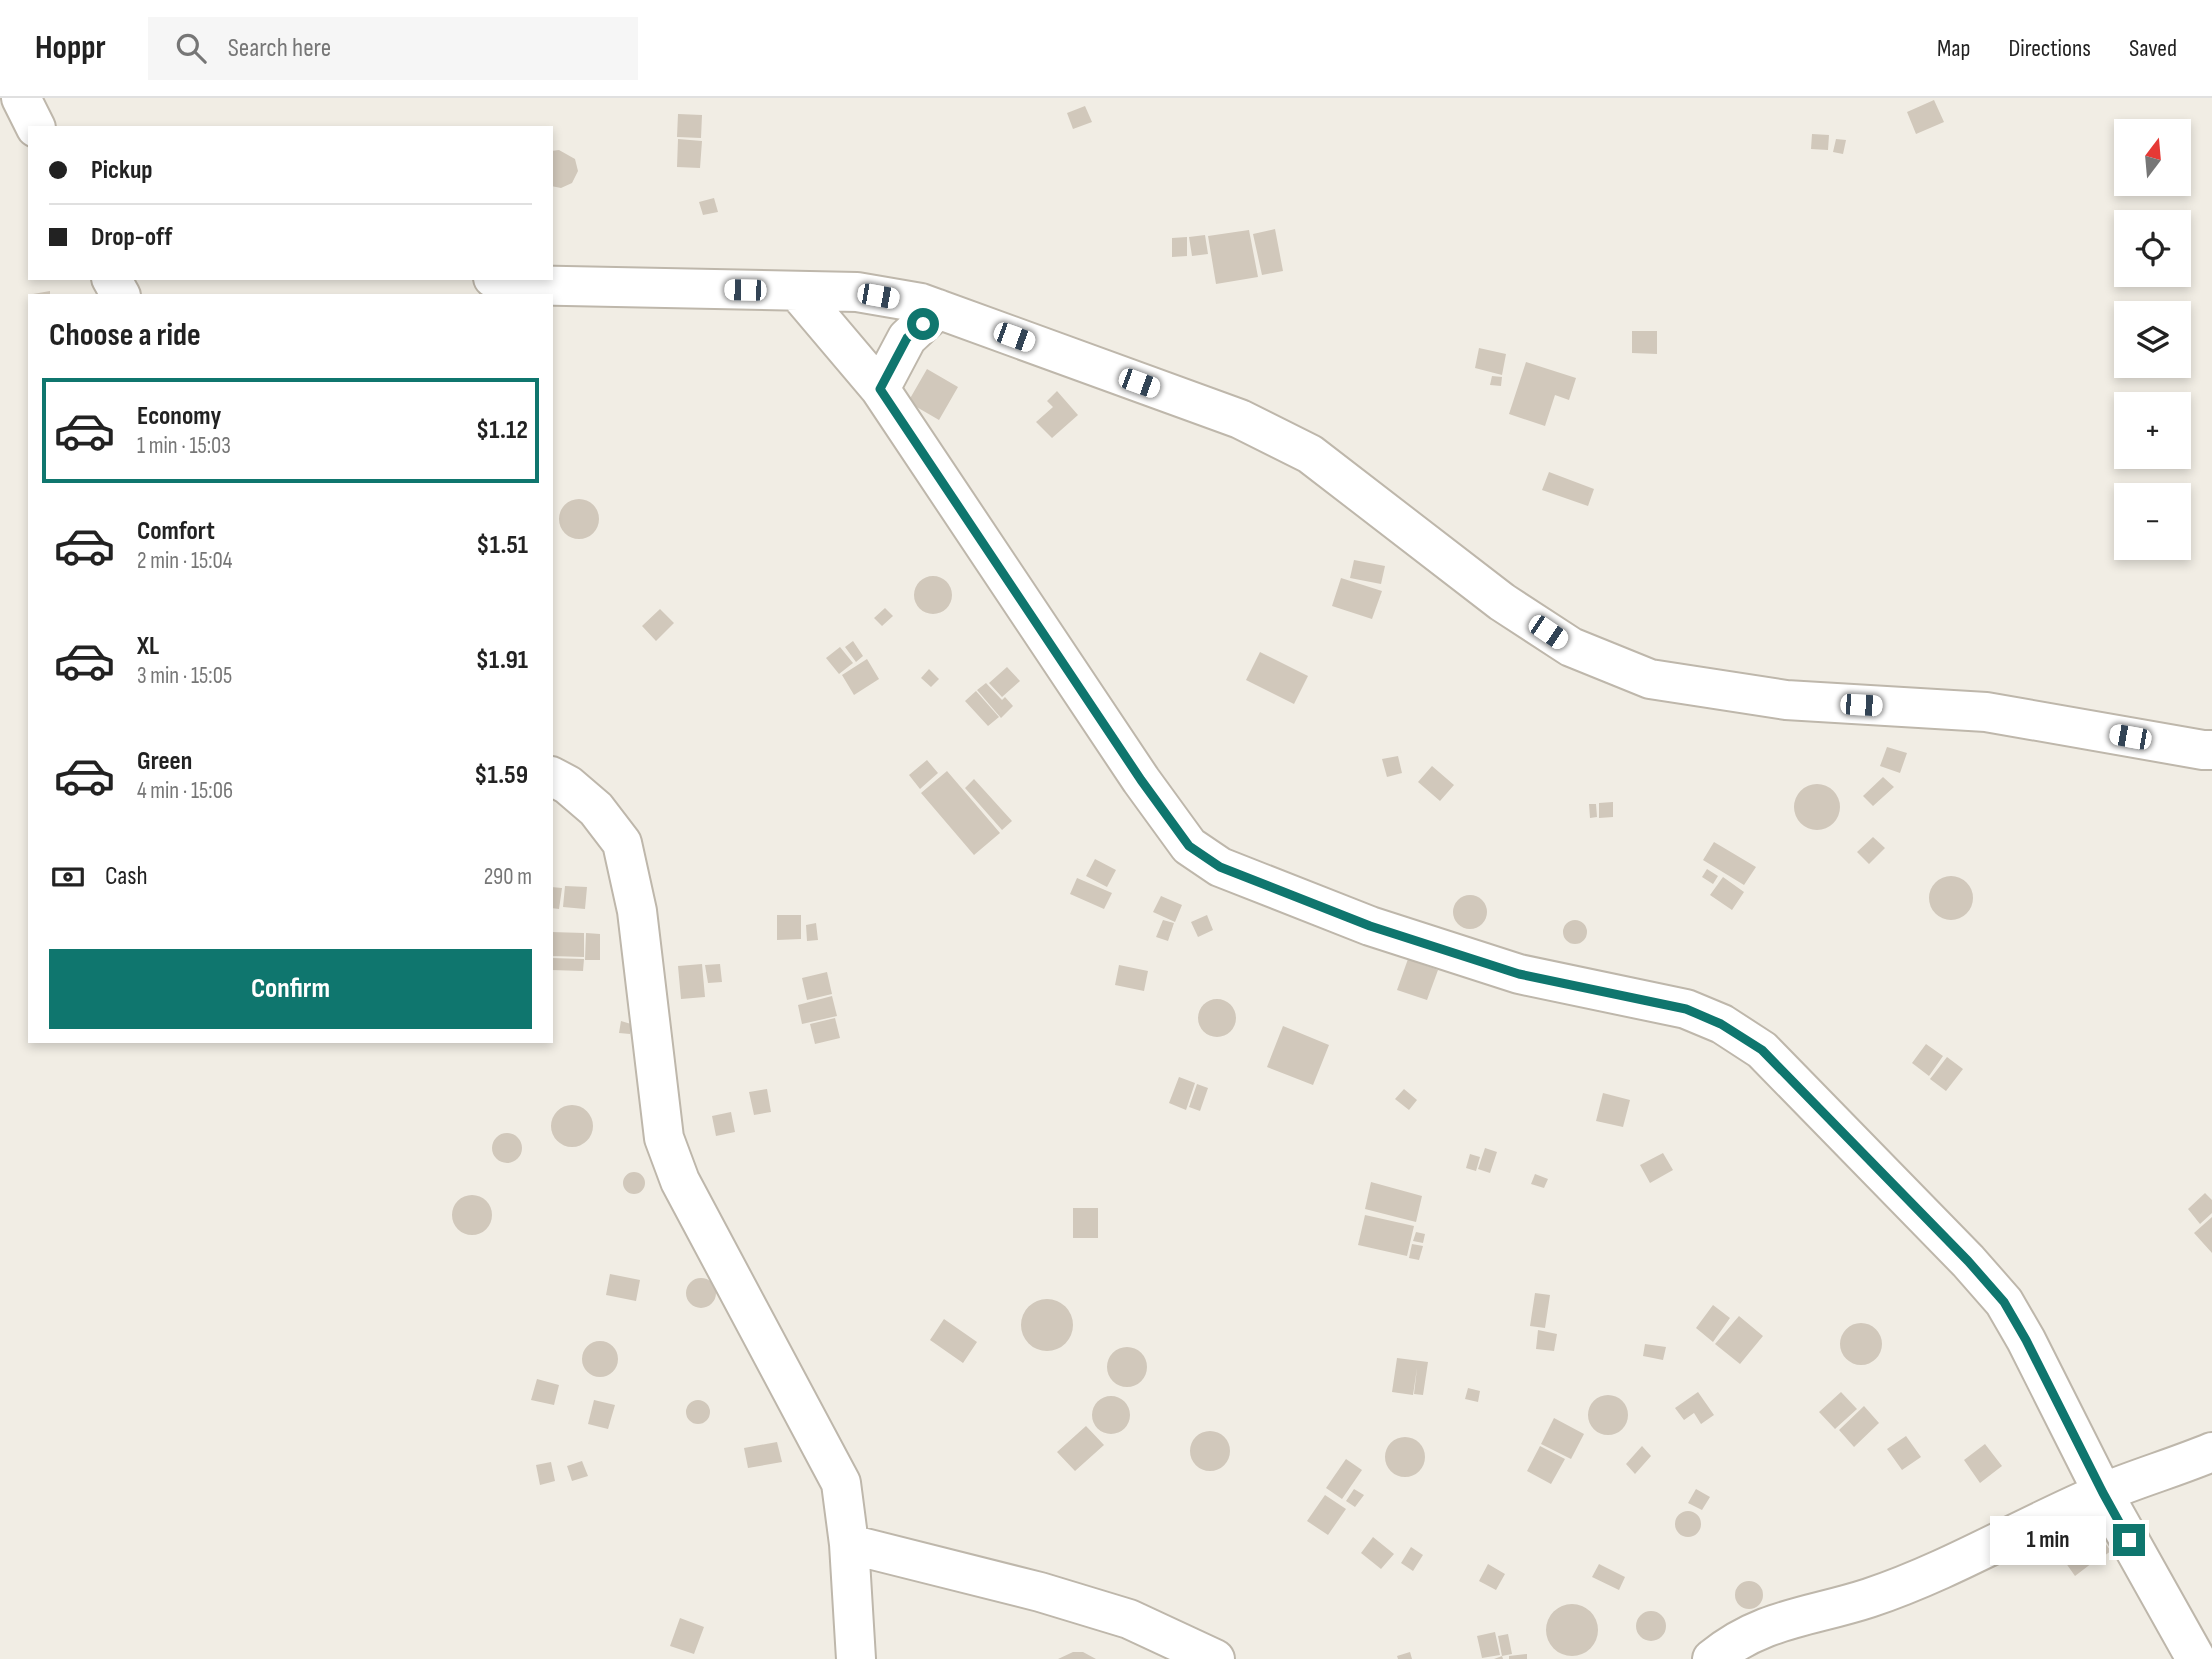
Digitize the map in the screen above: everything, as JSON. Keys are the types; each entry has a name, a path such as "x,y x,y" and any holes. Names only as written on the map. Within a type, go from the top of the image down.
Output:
{"street":[{"path":"21,98 35,126"},
{"path":"500,280 517,285 857,292 921,303 1240,419 1310,454 1502,602 1571,647 1650,679 1786,700 1986,712 2212,750"},
{"path":"797,291 880,389 1133,769 1189,846 1220,867 1370,926 1519,974 1686,1009 1721,1024 1762,1050 1968,1261 2004,1302 2103,1493 2196,1659"},
{"path":"880,389 907,338 938,309"},
{"path":"553,777 568,785 596,809 622,843 637,911 664,1138 680,1181 841,1483 849,1544 856,1659"},
{"path":"1712,1659 1730,1645 1779,1621 1869,1598 1969,1557 2103,1493 2212,1452"},
{"path":"849,1544 1040,1592 1116,1615 1215,1659"}],"building":[{"path":"1934,100 1944,122 1916,134 1907,112"},
{"path":"1085,106 1092,122 1073,129 1067,113"},
{"path":"678,114 702,115 701,138 677,137"},
{"path":"1812,134 1829,135 1828,150 1811,149"},
{"path":"678,139 702,141 700,168 677,167"},
{"path":"1836,139 1846,140 1843,154 1833,152"},
{"path":"559,150 575,159 578,171 572,183 561,188 553,186 553,151"},
{"path":"714,198 718,212 703,215 699,202"},
{"path":"1275,229 1283,271 1262,275 1253,234"},
{"path":"1249,230 1258,277 1216,284 1208,236"},
{"path":"1205,235 1208,254 1192,256 1189,237"},
{"path":"1187,237 1187,256 1172,257 1172,238"},
{"path":"1632,331 1657,331 1657,354 1632,353"},
{"path":"1479,348 1506,354 1502,375 1475,368"},
{"path":"1526,362 1576,378 1569,400 1555,395 1545,426 1509,414"},
{"path":"927,369 958,387 939,420 908,402"},
{"path":"1492,376 1502,377 1501,386 1490,385"},
{"path":"1057,391 1078,415 1052,438 1036,422 1053,407 1047,401"},
{"path":"1549,472 1594,489 1588,506 1542,490"},
{"path":"579,499 593,505 599,519 593,533 579,539 565,533 559,519 565,505"},
{"path":"1354,560 1385,566 1381,584 1350,578"},
{"path":"933,576 946,582 952,595 946,608 933,614 920,608 914,595 920,582"},
{"path":"1341,578 1382,591 1372,619 1332,606"},
{"path":"885,608 893,616 882,626 874,618"},
{"path":"660,609 674,623 656,641 642,626"},
{"path":"853,641 863,656 856,662 845,647"},
{"path":"840,647 853,663 839,674 826,658"},
{"path":"1260,652 1308,676 1294,704 1246,680"},
{"path":"867,659 879,679 854,695 842,675"},
{"path":"1007,667 1020,681 1002,697 989,683"},
{"path":"929,669 939,679 931,687 921,678"},
{"path":"986,683 1002,700 1005,697 1013,706 1001,718 977,690"},
{"path":"976,691 999,717 988,726 965,701"},
{"path":"1887,747 1907,753 1900,773 1880,766"},
{"path":"1398,756 1402,773 1387,777 1382,759"},
{"path":"927,760 938,773 920,789 909,775"},
{"path":"1432,766 1454,785 1440,801 1418,782"},
{"path":"947,771 1000,833 974,855 921,793"},
{"path":"1883,777 1894,787 1873,806 1863,796"},
{"path":"974,779 1012,821 1002,830 965,788"},
{"path":"1817,784 1833,791 1840,807 1833,823 1817,830 1801,823 1794,807 1801,791"},
{"path":"1613,802 1613,817 1599,818 1599,803"},
{"path":"1589,804 1596,804 1597,817 1590,818"},
{"path":"1873,837 1885,848 1869,864 1857,852"},
{"path":"1714,842 1756,867 1744,885 1703,860"},
{"path":"1095,859 1116,870 1107,887 1086,876"},
{"path":"1707,869 1718,876 1713,884 1702,877"},
{"path":"1951,876 1966,883 1973,898 1966,913 1951,920 1936,913 1929,898 1936,883"},
{"path":"1723,877 1744,892 1732,910 1710,895"},
{"path":"1077,878 1112,893 1104,909 1070,894"},
{"path":"565,886 587,887 585,909 563,907"},
{"path":"553,887 562,888 559,909 553,908"},
{"path":"1470,895 1482,900 1487,912 1482,924 1470,929 1458,924 1453,912 1458,900"},
{"path":"1161,896 1182,905 1175,922 1153,912"},
{"path":"777,915 801,915 801,939 777,940"},
{"path":"1207,915 1213,930 1198,937 1191,922"},
{"path":"1163,920 1174,923 1168,941 1156,937"},
{"path":"1575,920 1583,924 1587,932 1583,940 1575,944 1567,940 1563,932 1567,924"},
{"path":"816,923 818,940 807,941 806,925"},
{"path":"553,932 584,933 584,957 553,956"},
{"path":"586,933 600,934 600,960 585,960"},
{"path":"553,958 584,959 583,971 553,970"},
{"path":"1408,959 1438,970 1427,1000 1397,990"},
{"path":"702,964 705,997 681,999 678,966"},
{"path":"720,964 722,982 708,983 705,965"},
{"path":"1119,965 1148,971 1144,991 1115,985"},
{"path":"827,972 832,994 807,1000 802,978"},
{"path":"832,996 837,1016 802,1024 798,1005"},
{"path":"1217,999 1230,1005 1236,1018 1230,1031 1217,1037 1204,1031 1198,1018 1204,1005"},
{"path":"835,1018 840,1038 815,1044 810,1024"},
{"path":"621,1021 631,1024 630,1034 619,1033"},
{"path":"1283,1026 1329,1045 1313,1085 1267,1067"},
{"path":"1926,1044 1943,1056 1929,1076 1912,1063"},
{"path":"1947,1057 1963,1069 1946,1091 1930,1079"},
{"path":"1179,1077 1195,1083 1186,1110 1169,1103"},
{"path":"1197,1084 1208,1088 1200,1111 1189,1107"},
{"path":"767,1089 771,1112 754,1115 749,1092"},
{"path":"1404,1089 1417,1100 1409,1110 1395,1099"},
{"path":"1603,1093 1630,1100 1623,1127 1596,1121"},
{"path":"572,1105 587,1111 593,1126 587,1141 572,1147 557,1141 551,1126 557,1111"},
{"path":"731,1112 735,1132 716,1136 712,1116"},
{"path":"507,1133 517,1138 522,1148 517,1158 507,1163 497,1158 492,1148 497,1138"},
{"path":"1485,1148 1497,1152 1490,1173 1478,1169"},
{"path":"1663,1153 1673,1170 1650,1183 1640,1165"},
{"path":"1470,1154 1480,1157 1476,1171 1466,1168"},
{"path":"634,1172 642,1175 645,1183 642,1191 634,1194 626,1191 623,1183 626,1175"},
{"path":"1535,1174 1548,1179 1544,1188 1531,1184"},
{"path":"1371,1182 1422,1196 1416,1222 1365,1209"},
{"path":"2205,1193 2212,1200 2212,1213 2200,1224 2188,1209"},
{"path":"472,1195 480,1196 486,1201 491,1207 491,1223 486,1229 480,1234 472,1235 464,1234 458,1229 453,1223 452,1215 453,1207 458,1201 464,1196"},
{"path":"1073,1208 1098,1208 1098,1238 1073,1238"},
{"path":"1365,1215 1414,1226 1407,1256 1358,1245"},
{"path":"2212,1217 2212,1253 2194,1233"},
{"path":"1416,1232 1425,1234 1423,1243 1413,1241"},
{"path":"1412,1244 1423,1246 1419,1260 1409,1258"},
{"path":"610,1274 640,1280 636,1301 606,1295"},
{"path":"701,1278 707,1279 715,1287 715,1299 707,1307 701,1308 695,1307 687,1299 686,1293 687,1287 695,1279"},
{"path":"1535,1293 1550,1295 1545,1328 1530,1326"},
{"path":"1047,1299 1057,1301 1065,1307 1071,1315 1071,1335 1065,1343 1057,1349 1047,1351 1037,1349 1029,1343 1023,1335 1021,1325 1023,1315 1029,1307 1037,1301"},
{"path":"1713,1305 1730,1318 1713,1342 1696,1328"},
{"path":"1739,1316 1763,1336 1740,1364 1715,1344"},
{"path":"944,1319 977,1342 963,1363 930,1340"},
{"path":"1861,1323 1876,1329 1882,1344 1876,1359 1861,1365 1846,1359 1840,1344 1846,1329"},
{"path":"1538,1330 1557,1334 1554,1351 1536,1349"},
{"path":"600,1341 613,1346 618,1359 613,1372 600,1377 587,1372 582,1359 587,1346"},
{"path":"1645,1344 1666,1347 1663,1360 1643,1356"},
{"path":"1127,1347 1135,1348 1141,1353 1146,1359 1146,1375 1141,1381 1135,1386 1127,1387 1119,1386 1113,1381 1108,1375 1107,1367 1108,1359 1113,1353 1119,1348"},
{"path":"1397,1358 1428,1362 1423,1395 1414,1394 1417,1368 1413,1395 1392,1392"},
{"path":"537,1379 559,1385 554,1405 531,1400"},
{"path":"1468,1388 1480,1391 1478,1402 1465,1399"},
{"path":"1698,1392 1714,1415 1701,1424 1694,1413 1684,1420 1675,1408"},
{"path":"1841,1392 1857,1409 1835,1429 1819,1412"},
{"path":"1608,1395 1616,1396 1622,1401 1627,1407 1627,1423 1622,1429 1616,1434 1608,1435 1600,1434 1594,1429 1589,1423 1588,1415 1589,1407 1594,1401 1600,1396"},
{"path":"1111,1396 1124,1402 1130,1415 1124,1428 1111,1434 1098,1428 1092,1415 1098,1402"},
{"path":"594,1400 615,1405 608,1429 588,1424"},
{"path":"698,1400 706,1404 710,1412 706,1420 698,1424 690,1420 686,1412 690,1404"},
{"path":"1864,1406 1879,1423 1854,1447 1839,1430"},
{"path":"1554,1418 1584,1434 1571,1459 1541,1444"},
{"path":"1086,1426 1104,1445 1075,1471 1057,1452"},
{"path":"1210,1431 1224,1437 1230,1451 1224,1465 1210,1471 1196,1465 1190,1451 1196,1437"},
{"path":"1906,1436 1921,1457 1902,1470 1887,1449"},
{"path":"1405,1437 1419,1443 1425,1457 1419,1471 1405,1477 1391,1471 1385,1457 1391,1443"},
{"path":"777,1442 782,1462 748,1468 744,1448"},
{"path":"1985,1444 2002,1466 1980,1483 1964,1460"},
{"path":"1540,1446 1565,1459 1551,1484 1527,1471"},
{"path":"1642,1446 1651,1456 1635,1474 1626,1464"},
{"path":"1346,1459 1362,1470 1342,1499 1326,1488"},
{"path":"582,1461 588,1476 572,1481 567,1466"},
{"path":"551,1462 555,1481 540,1485 536,1465"},
{"path":"1354,1489 1364,1495 1355,1507 1346,1501"},
{"path":"1696,1489 1710,1497 1702,1510 1688,1503"},
{"path":"1325,1495 1346,1509 1328,1535 1307,1521"},
{"path":"1688,1511 1697,1515 1701,1524 1697,1533 1688,1537 1679,1533 1675,1524 1679,1515"},
{"path":"2098,1534 2111,1551 2094,1563 2081,1546"},
{"path":"1373,1537 1394,1554 1381,1569 1361,1553"},
{"path":"1411,1547 1423,1555 1413,1571 1401,1563"},
{"path":"2078,1547 2092,1563 2075,1576 2063,1559"},
{"path":"1488,1564 1505,1574 1496,1590 1479,1581"},
{"path":"1599,1564 1625,1577 1619,1590 1592,1577"},
{"path":"1749,1581 1759,1585 1763,1595 1759,1605 1749,1609 1739,1605 1735,1595 1739,1585"},
{"path":"1572,1604 1591,1611 1598,1630 1591,1649 1572,1656 1553,1649 1546,1630 1553,1611"},
{"path":"1651,1611 1662,1615 1666,1626 1662,1637 1651,1641 1640,1637 1636,1626 1640,1615"},
{"path":"680,1618 704,1627 694,1654 670,1646"},
{"path":"1495,1632 1500,1655 1482,1658 1477,1636"},
{"path":"1508,1634 1512,1654 1502,1656 1498,1636"},
{"path":"1073,1652 1083,1652 1096,1659 1058,1659"},
{"path":"1410,1652 1412,1659 1398,1659 1397,1656"},
{"path":"1527,1654 1527,1659 1509,1659 1509,1656"}],"route":[{"path":"923,324 907,338 880,389 1141,780 1189,846 1220,867 1370,926 1519,974 1686,1009 1721,1024 1762,1050 1968,1261 2004,1302 2129,1540"}]}
